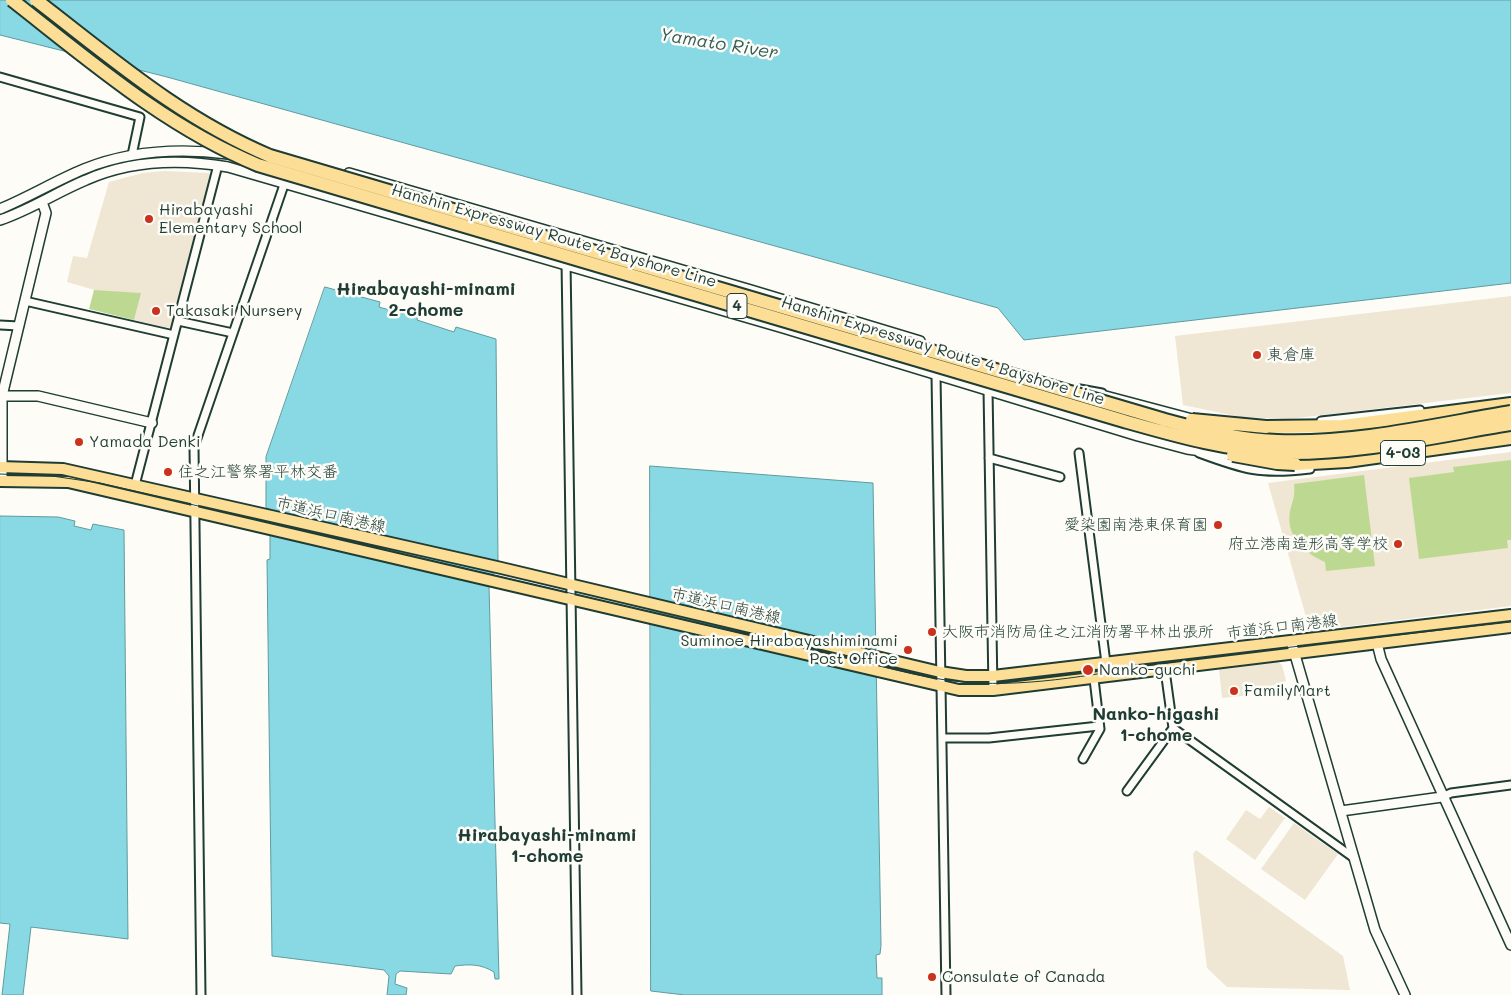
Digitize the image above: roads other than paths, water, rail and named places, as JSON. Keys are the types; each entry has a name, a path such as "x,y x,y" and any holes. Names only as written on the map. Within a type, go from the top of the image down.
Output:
{"highway":[{"name":"Hanshin Expressway Route 4 Bayshore Line","path":"12,0 134,95 219,148 258,165 1124,421 1219,446 1296,453 1344,450 1511,424"},
{"name":"Hanshin Expressway Route 4 Bayshore Line","path":"36,0 186,114 230,138 270,156 1114,405 1215,433 1277,441 1340,439 1511,412"},
{"name":"4-03","path":"1114,405 1204,422 1291,428 1368,424 1466,409 1511,406"},
{"name":"4-03","path":"1124,421 1207,448 1277,463 1348,461 1511,438"}],"main road":[{"name":"市道浜口南港線","path":"0,468 63,469 497,567 940,672 966,676 993,676 1511,614"},
{"name":"市道浜口南港線","path":"1,481 68,482 941,686 971,691 1094,679 1511,627"}],"street":[{"path":"0,77 140,117 132,155"},
{"path":"0,208 83,170 132,155 165,151 202,151 292,162 360,176 750,290 952,352 1080,389 1216,424 1274,433 1340,432 1511,406"},
{"path":"0,220 42,202 88,178 123,167 162,162 218,166 285,182 1187,449 1241,468 1275,472 1511,442"},
{"path":"200,995 194,447 292,162"},
{"path":"135,486 218,166"},
{"path":"1,481 1,396 46,213 42,202"},
{"path":"572,238 565,265 572,585 577,995"},
{"path":"25,300 174,335"},
{"path":"178,322 233,333"},
{"path":"0,326 18,326"},
{"path":"946,995 936,375 952,352"},
{"path":"1080,389 1215,419 1261,423 1310,422 1511,400"},
{"path":"988,390 993,690"},
{"path":"1,396 38,396 152,423"},
{"path":"1187,449 1258,458 1311,459 1511,431"},
{"path":"1079,453 1106,663"},
{"path":"989,458 1060,477"},
{"path":"1290,641 1375,930 1405,995"},
{"path":"1377,643 1381,659 1442,797 1511,945"},
{"path":"1127,791 1173,728 1165,670"},
{"path":"1083,759 1100,729 1094,679"},
{"path":"942,738 989,738 1100,726"},
{"path":"1173,728 1354,858"},
{"path":"1341,811 1511,785"}],"water":[{"name":"Yamato River","path":"0,0 1511,0 1511,283 1024,340 998,308 167,77 0,35"},
{"path":"325,287 380,302 379,307 403,314 404,309 418,314 417,320 454,332 456,327 496,339 498,560 489,586 499,979 495,979 494,972 485,967 475,965 455,966 451,974 400,971 396,974 395,984 407,988 406,995 387,995 389,976 384,970 272,956 267,560 270,559 270,536 266,506 266,457"},
{"path":"650,466 873,483 881,945 880,954 876,955 877,978 882,978 882,995 685,995 651,991"},
{"path":"0,516 58,517 75,521 74,526 91,530 93,524 124,530 128,939 31,927 23,995 2,995 10,924 0,923"}],"tram line":[{"path":"0,474 52,476 100,483 896,670 963,682 1005,683 1055,680 1304,645 1511,622"}],"place":[{"name":"Hirabayashi Elementary School","path":"149,219"},
{"name":"Takasaki Nursery","path":"156,311"},
{"name":"東倉庫","path":"1257,355"},
{"name":"Yamada Denki","path":"79,442"},
{"name":"住之江警察署平林交番","path":"168,472"},
{"name":"愛染園南港東保育園","path":"1218,525"},
{"name":"府立港南造形高等学校","path":"1398,544"},
{"name":"大阪市消防局住之江消防署平林出張所","path":"932,632"},
{"name":"Suminoe Hirabayashiminami Post Office","path":"908,650"},
{"name":"Nanko-guchi","path":"1088,670"},
{"name":"FamilyMart","path":"1234,691"},
{"name":"Consulate of Canada","path":"932,977"}],"district":[{"name":"Hirabayashi-minami 2-chome","path":"426,299"},
{"name":"Nanko-higashi 1-chome","path":"1156,724"},
{"name":"Hirabayashi-minami 1-chome","path":"547,845"}]}
